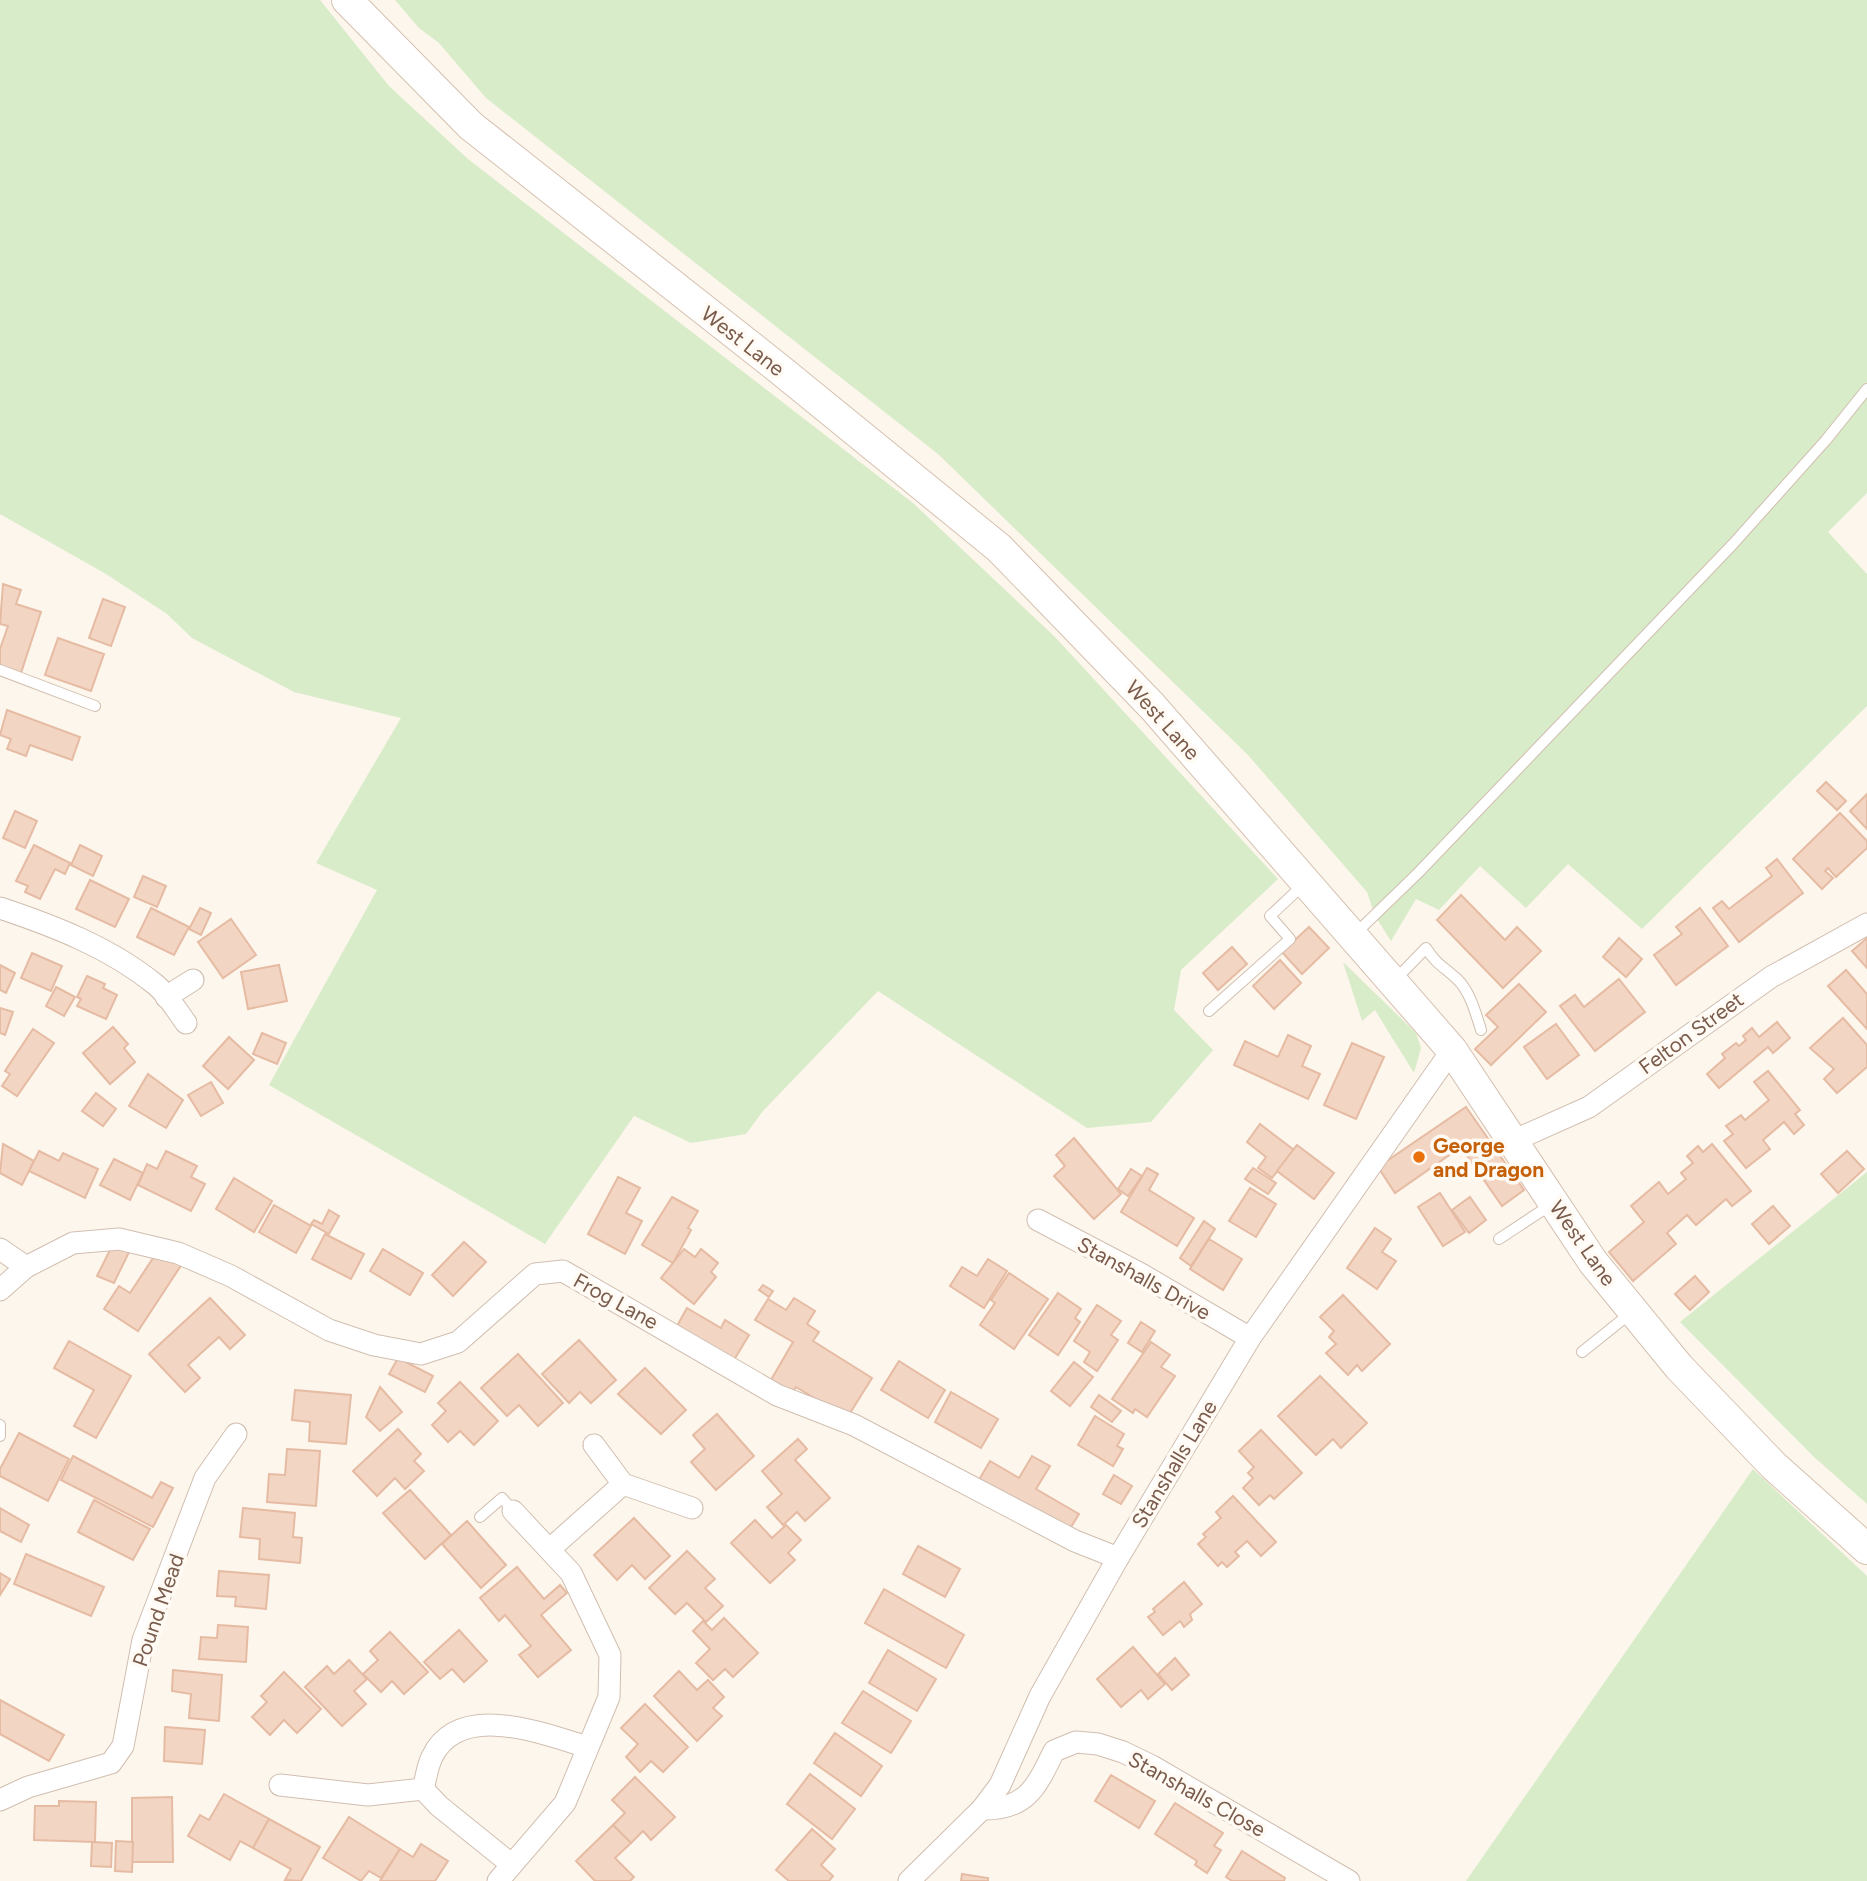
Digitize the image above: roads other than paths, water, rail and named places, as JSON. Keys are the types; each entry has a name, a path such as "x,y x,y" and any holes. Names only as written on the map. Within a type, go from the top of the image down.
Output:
{"street":[{"name":"West Lane","path":"347,0 471,126 778,368 999,548 1152,706 1452,1050 1515,1140 1593,1262 1679,1367 1774,1466 1867,1549"},
{"path":"0,908 59,927 157,986 186,1023"},
{"name":"Felton Street","path":"1515,1140 1588,1107 1770,977 1867,924"},
{"path":"166,997 193,980"},
{"name":"Stanshalls Lane","path":"909,1881 982,1808 1000,1785 1040,1696 1118,1558 1250,1338 1452,1050"},
{"name":"Stanshalls Drive","path":"1038,1220 1141,1274 1250,1338"},
{"name":"Frog Lane","path":"0,1290 26,1267 73,1243 119,1239 178,1253 231,1276 329,1330 374,1345 421,1354 458,1342 535,1274 563,1271 777,1395 854,1424 1075,1541 1118,1558"},
{"path":"0,1249 26,1267"},
{"name":"Pound Mead","path":"0,1800 28,1787 111,1763 123,1745 143,1640 205,1478 236,1434"},
{"path":"594,1445 623,1484 692,1508"},
{"path":"550,1549 623,1484"},
{"path":"424,1789 504,1872 565,1803 609,1697 610,1655 571,1573 513,1511"},
{"path":"424,1789 432,1756 454,1734 479,1726 508,1724 587,1747"},
{"name":"Stanshalls Close","path":"982,1808 1002,1809 1030,1795 1054,1751 1076,1742 1098,1744 1152,1766 1349,1881"},
{"path":"279,1785 368,1795 424,1789"}],"lane":[{"path":"1353,936 1418,873 1733,544 1826,440 1867,388"},
{"path":"0,670 95,706"},
{"path":"1209,1011 1290,939 1270,916 1306,882"},
{"path":"1393,982 1426,948 1438,966 1459,981 1473,1005 1481,1030"},
{"path":"1499,1239 1554,1202"},
{"path":"1583,1352 1632,1312"},
{"path":"0,1425 0,1436"},
{"path":"480,1517 502,1498 513,1511"}],"place":[{"name":"George and Dragon","path":"1419,1157"}]}
